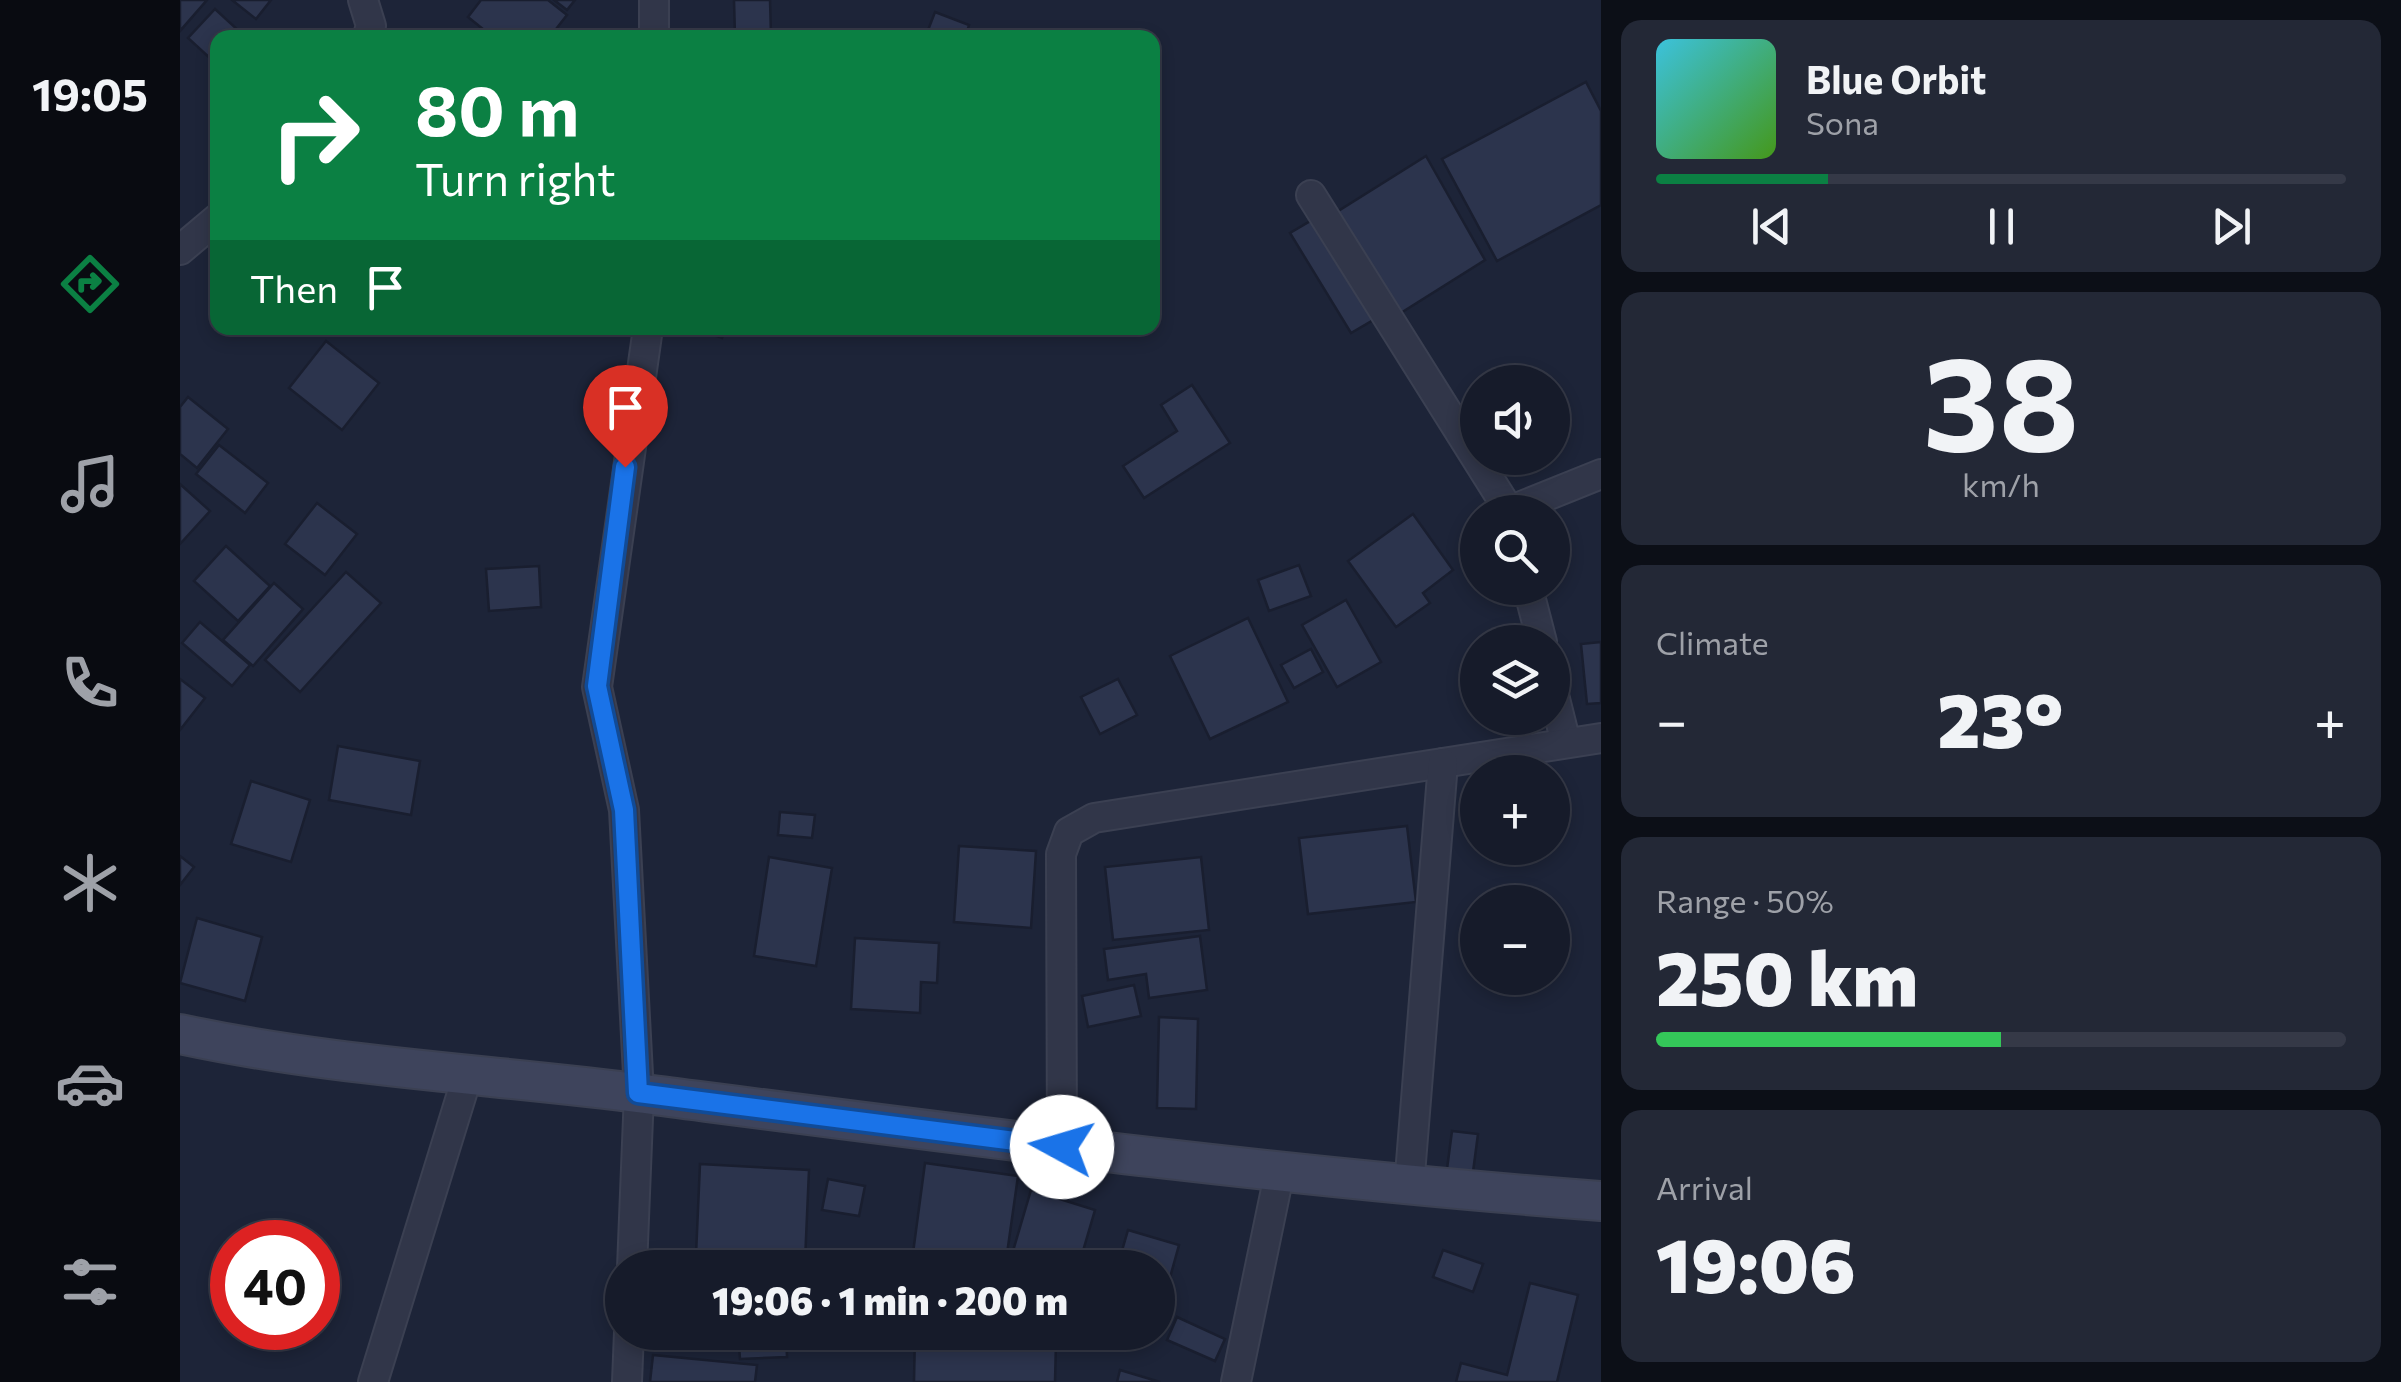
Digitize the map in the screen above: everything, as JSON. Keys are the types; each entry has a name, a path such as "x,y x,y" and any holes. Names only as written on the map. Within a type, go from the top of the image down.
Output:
{"street":[{"path":"654,0 654,30"},
{"path":"1311,195 1498,495"},
{"path":"180,250 210,225"},
{"path":"633,1250 638,1093 624,810 597,686 625,467 647,335"},
{"path":"1550,495 1601,474"},
{"path":"1564,735 1566,743"},
{"path":"1062,1147 1061,854 1069,832 1094,818 1601,738"},
{"path":"1409,1187 1443,763"},
{"path":"180,1034 257,1050 638,1093 1279,1175 1601,1201"},
{"path":"373,1382 468,1074"},
{"path":"1236,1382 1279,1175"},
{"path":"627,1382 628,1350"}],"building":[{"path":"180,0 207,0 180,31"},
{"path":"232,0 271,0 256,19"},
{"path":"481,0 548,0 567,15 555,30 484,30 468,17"},
{"path":"554,0 575,0 567,10"},
{"path":"734,0 770,0 771,30 735,30"},
{"path":"215,9 238,30 210,30 210,58 188,38"},
{"path":"935,12 969,25 967,30 928,30"},
{"path":"1586,82 1601,111 1601,205 1497,261 1442,159"},
{"path":"1426,156 1485,260 1388,321 1324,220"},
{"path":"1319,216 1380,316 1351,333 1290,233"},
{"path":"326,341 379,383 342,430 289,388"},
{"path":"1192,385 1230,443 1144,498 1123,466 1177,431 1161,405"},
{"path":"188,397 228,429 197,468 180,454 180,407"},
{"path":"219,445 268,483 245,513 196,474"},
{"path":"180,484 210,511 180,544"},
{"path":"317,503 357,534 325,575 285,544"},
{"path":"1413,514 1453,570 1423,593 1430,603 1396,627 1348,561"},
{"path":"226,546 270,586 238,621 194,581"},
{"path":"1299,565 1311,596 1269,611 1258,580"},
{"path":"539,566 541,607 489,611 486,569"},
{"path":"346,572 381,603 300,692 265,660"},
{"path":"274,583 303,609 253,666 223,640"},
{"path":"1346,600 1381,662 1337,687 1302,625"},
{"path":"1248,618 1288,702 1210,739 1170,656"},
{"path":"200,622 250,665 232,686 182,643"},
{"path":"1601,642 1601,703 1587,704 1581,644"},
{"path":"1311,649 1323,672 1294,688 1281,665"},
{"path":"180,679 205,698 180,730"},
{"path":"1118,679 1137,715 1100,734 1081,697"},
{"path":"338,746 420,761 411,815 329,800"},
{"path":"251,781 310,800 291,862 231,844"},
{"path":"780,812 815,815 812,838 778,835"},
{"path":"1407,826 1416,902 1308,914 1299,838"},
{"path":"959,846 1036,851 1031,928 954,922"},
{"path":"180,856 194,867 180,885"},
{"path":"769,857 832,868 816,966 754,956"},
{"path":"1201,857 1209,930 1113,940 1105,867"},
{"path":"197,918 262,937 245,1001 180,983"},
{"path":"1200,936 1207,990 1149,998 1146,974 1108,980 1104,949"},
{"path":"855,938 939,943 937,983 921,982 920,1013 851,1009"},
{"path":"1134,985 1141,1016 1088,1027 1082,996"},
{"path":"1159,1017 1198,1019 1196,1109 1157,1108"},
{"path":"1452,1131 1478,1134 1473,1172 1447,1169"},
{"path":"925,1163 1018,1176 1008,1250 913,1250"},
{"path":"700,1164 809,1170 805,1250 696,1250"},
{"path":"828,1179 865,1186 859,1216 822,1210"},
{"path":"1031,1190 1095,1210 1083,1250 1013,1250"},
{"path":"1128,1230 1179,1245 1175,1259 1175,1250 1122,1250"},
{"path":"1443,1250 1483,1264 1473,1292 1433,1277"},
{"path":"1530,1283 1578,1295 1557,1382 1456,1382 1461,1363 1507,1375"},
{"path":"1177,1317 1225,1339 1215,1361 1175,1344"},
{"path":"739,1350 787,1350 787,1357 740,1359"},
{"path":"915,1350 1056,1350 1055,1382 914,1382"},
{"path":"653,1355 757,1365 755,1382 650,1382"},
{"path":"1120,1370 1160,1382 1117,1382"}],"route":[{"path":"625,467 597,686 624,810 638,1093 1062,1147"}]}
